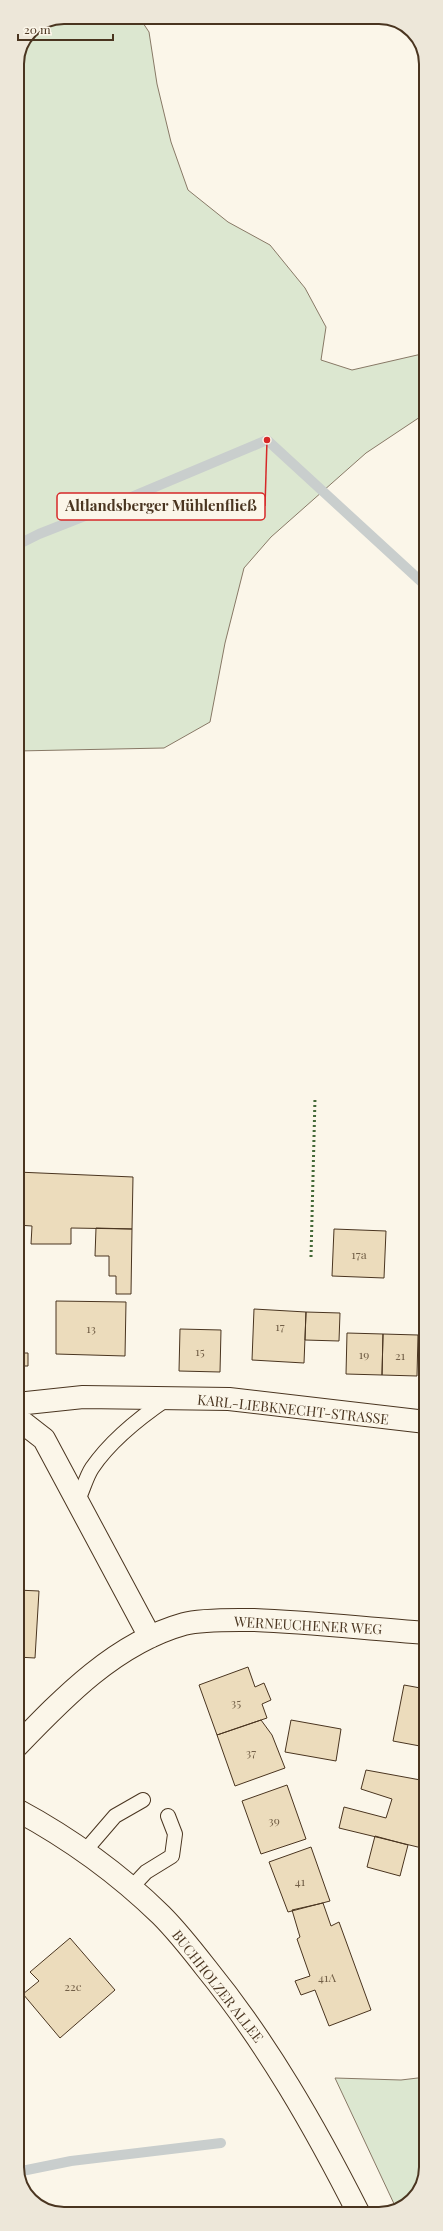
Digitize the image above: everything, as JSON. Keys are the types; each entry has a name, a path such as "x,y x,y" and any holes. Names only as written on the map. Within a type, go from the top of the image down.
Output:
{"street":[{"name":"KARL-LIEBKNECHT-STRASSE","path":"24,1403 83,1397 229,1399 419,1421"},
{"path":"24,1423 44,1439 150,1637"},
{"name":"WERNEUCHENER WEG","path":"24,1739 83,1682 121,1653 150,1637 185,1624 234,1620 296,1622 419,1632"},
{"name":"BUCHHOLZER ALLEE","path":"24,1814 52,1829 131,1888 161,1915 186,1942 261,2040 285,2079 355,2207"}],"lane":[{"path":"78,1500 91,1469 117,1439 142,1416 168,1398"},
{"path":"84,1852 115,1816 143,1800"},
{"path":"131,1888 146,1872 172,1856 175,1834 168,1816"}],"green space":[{"path":"144,24 149,32 157,84 171,142 188,190 228,222 270,245 305,288 326,327 321,360 352,370 419,355 419,418 366,453 271,537 244,568 225,643 210,722 164,748 24,751 24,64 27,48 31,42 42,31 48,27 56,25"},
{"path":"335,2078 401,2080 419,2078 419,2168 414,2187 404,2199 394,2204"}],"building":[{"path":"24,1172 133,1177 132,1229 71,1228 71,1244 31,1244 32,1226 24,1225"},
{"path":"96,1228 132,1229 131,1294 116,1294 116,1276 109,1276 109,1256 95,1256"},
{"path":"334,1229 386,1231 384,1278 332,1276"},
{"path":"56,1301 126,1302 125,1356 56,1354"},
{"path":"254,1309 306,1312 304,1363 252,1360"},
{"path":"306,1312 340,1313 339,1341 305,1340"},
{"path":"180,1329 221,1330 220,1372 179,1371"},
{"path":"347,1333 383,1334 382,1375 346,1374"},
{"path":"383,1334 418,1335 417,1376 382,1375"},
{"path":"24,1353 28,1353 28,1366 24,1366"},
{"path":"24,1590 39,1591 35,1658 24,1657"},
{"path":"248,1667 255,1687 264,1683 271,1700 262,1704 267,1718 217,1735 199,1685"},
{"path":"404,1685 419,1688 419,1746 393,1741"},
{"path":"261,1720 272,1735 285,1768 235,1786 217,1735"},
{"path":"291,1720 341,1729 336,1761 285,1752"},
{"path":"366,1770 419,1780 419,1847 339,1828 344,1807 386,1818 392,1799 361,1789"},
{"path":"287,1785 306,1839 261,1854 242,1801"},
{"path":"375,1836 408,1845 400,1876 367,1867"},
{"path":"311,1847 330,1901 288,1912 269,1862"},
{"path":"323,1903 331,1926 339,1922 371,2010 329,2026 315,1990 301,1995 295,1981 310,1976 297,1939 300,1937 292,1910"},
{"path":"70,1938 115,1990 60,2038 24,1995 24,1993 39,1981 30,1972"}],"waterway":[{"path":"24,542 267,440 419,580"},
{"path":"24,2171 71,2161 221,2143"}],"hedge":[{"path":"311,1257 315,1098"}],"place":[{"name":"Altlandsberger Mühlenfließ","path":"267,440"}]}
